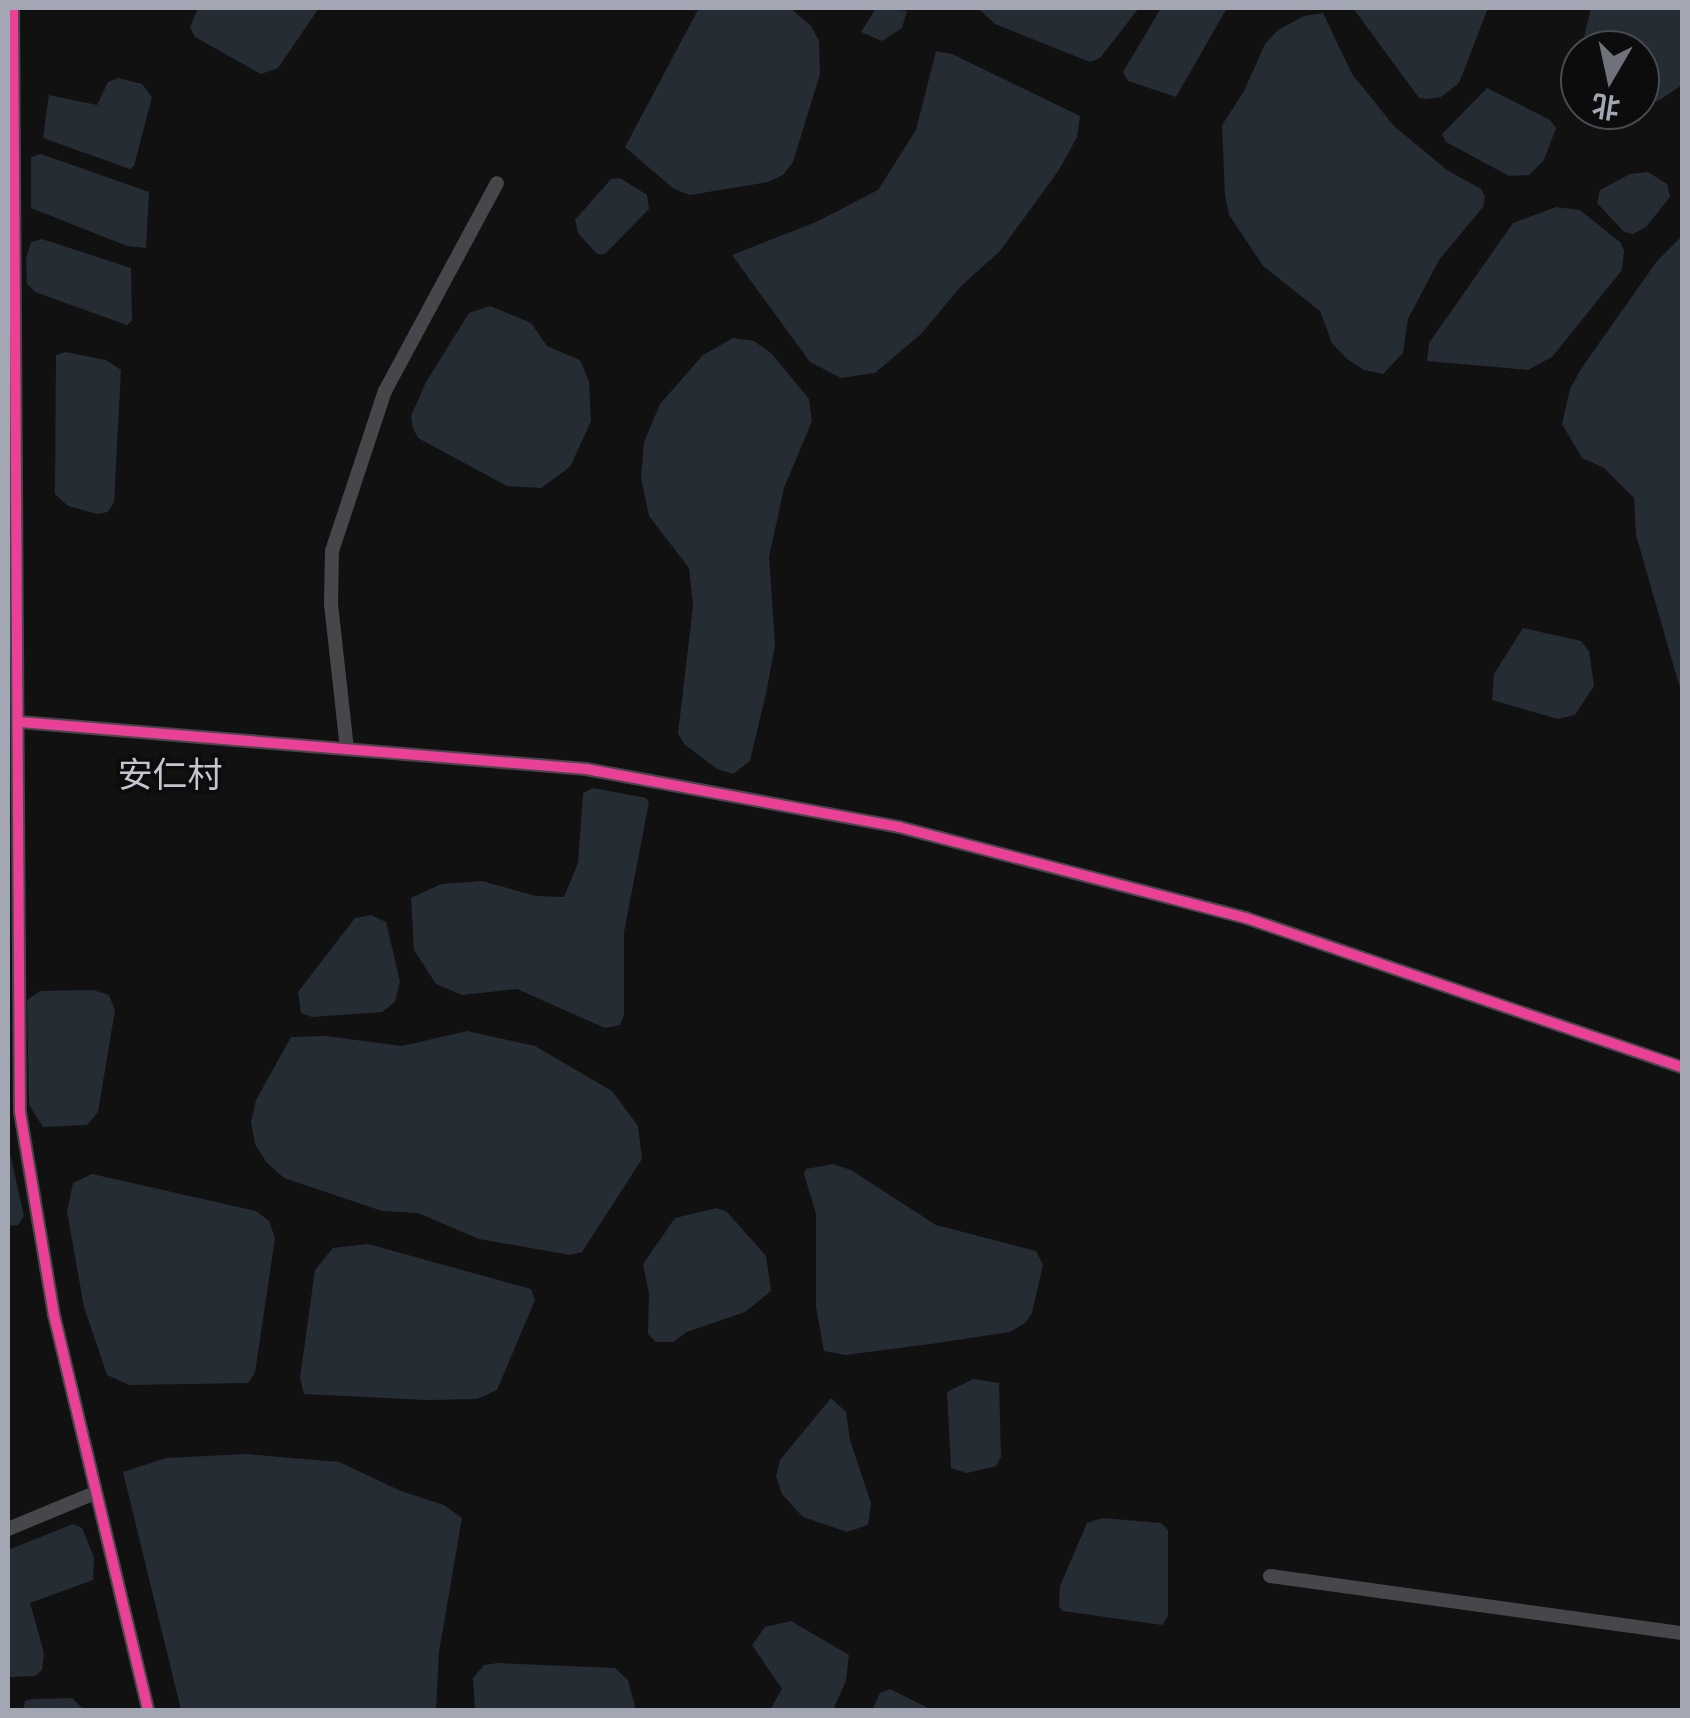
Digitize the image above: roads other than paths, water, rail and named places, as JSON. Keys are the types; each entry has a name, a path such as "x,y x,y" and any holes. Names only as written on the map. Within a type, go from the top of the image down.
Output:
{"street":[{"path":"13,8 20,722 14,742 20,1112 54,1315 148,1710"},
{"path":"347,750 332,604 332,551 384,391 497,183"},
{"path":"20,722 634,776 762,805 914,831 1246,918 1682,1067"},
{"path":"8,1529 94,1493"},
{"path":"1270,1576 1682,1633"}],"district":[{"name":"安仁村","path":"170,773"}]}
